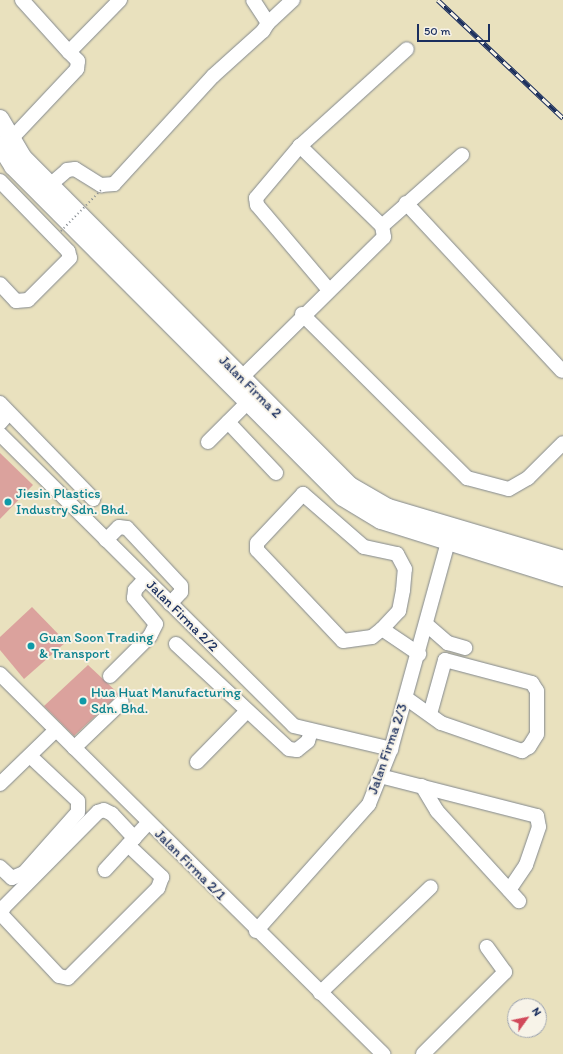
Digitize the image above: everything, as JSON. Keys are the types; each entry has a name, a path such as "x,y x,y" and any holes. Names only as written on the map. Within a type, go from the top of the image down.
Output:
{"main road":[{"name":"Jalan Firma 2","path":"0,119 4,148 13,166 236,383 350,486 388,508 450,536 563,578"},
{"name":"Jalan Firma 2","path":"4,148 23,158 50,185 236,383 247,403 360,510 450,536 563,560"}],"street":[{"path":"4,148 77,69 78,61 22,0"},
{"path":"69,52 120,0"},
{"path":"253,0 268,23"},
{"path":"50,185 67,170 75,168 101,185 114,184 213,76 293,0"},
{"path":"329,290 258,205 256,198 300,146 407,49"},
{"path":"236,383 302,314 384,237 382,226 300,146"},
{"path":"382,226 406,203 462,156"},
{"path":"0,181 68,251 70,258 28,300 16,301 0,284"},
{"path":"406,203 562,371"},
{"path":"302,314 467,478 509,489 528,478 563,443"},
{"path":"208,442 247,403"},
{"path":"3,413 93,499"},
{"path":"228,422 276,473"},
{"name":"Jalan Firma 2/2","path":"0,434 280,714 294,726 391,749"},
{"path":"303,494 364,547 397,554 405,569 399,611 382,629 372,637 344,641 257,550 257,543 303,494"},
{"path":"106,540 119,526 127,528 181,586 181,592 170,604"},
{"name":"Jalan Firma 2/3","path":"256,931 359,818 380,776 391,749 419,654 450,536"},
{"path":"110,676 150,636 156,624 134,598 145,579"},
{"path":"427,625 448,643 465,648"},
{"path":"382,629 419,654"},
{"path":"176,644 246,712 289,749 297,750 308,741 311,731"},
{"path":"406,698 441,723 522,751 529,747 537,734 537,691 532,683 445,660 430,714"},
{"name":"Jalan Firma 2/1","path":"0,674 256,931 383,1054"},
{"path":"74,748 122,702"},
{"path":"197,762 246,712"},
{"path":"0,784 56,730"},
{"path":"0,867 12,878 24,873 78,812 78,801 30,756"},
{"path":"380,776 537,816 539,827 526,865 509,890"},
{"path":"422,786 437,811 519,901"},
{"path":"104,810 112,814 131,841 162,877 158,888 68,978 59,976 0,914 4,907 98,812 104,810"},
{"path":"105,870 148,823"},
{"path":"320,993 431,887"},
{"path":"429,1052 505,972 486,947"}],"path":[{"path":"60,231 101,190"}],"building":[{"name":"Jiesin Plastics Industry Sdn. Bhd.","path":"0,453 33,485 0,519"},
{"name":"Guan Soon Trading & Transport","path":"32,607 66,642 24,679 0,650 0,637"},
{"name":"Hua Huat Manufacturing Sdn. Bhd.","path":"88,665 119,694 74,736 44,706"}],"railway":[{"path":"438,0 563,118"}],"place":[{"name":"Jiesin Plastics Industry Sdn. Bhd.","path":"8,502"},
{"name":"Guan Soon Trading & Transport","path":"31,646"},
{"name":"Hua Huat Manufacturing Sdn. Bhd.","path":"83,701"}]}
